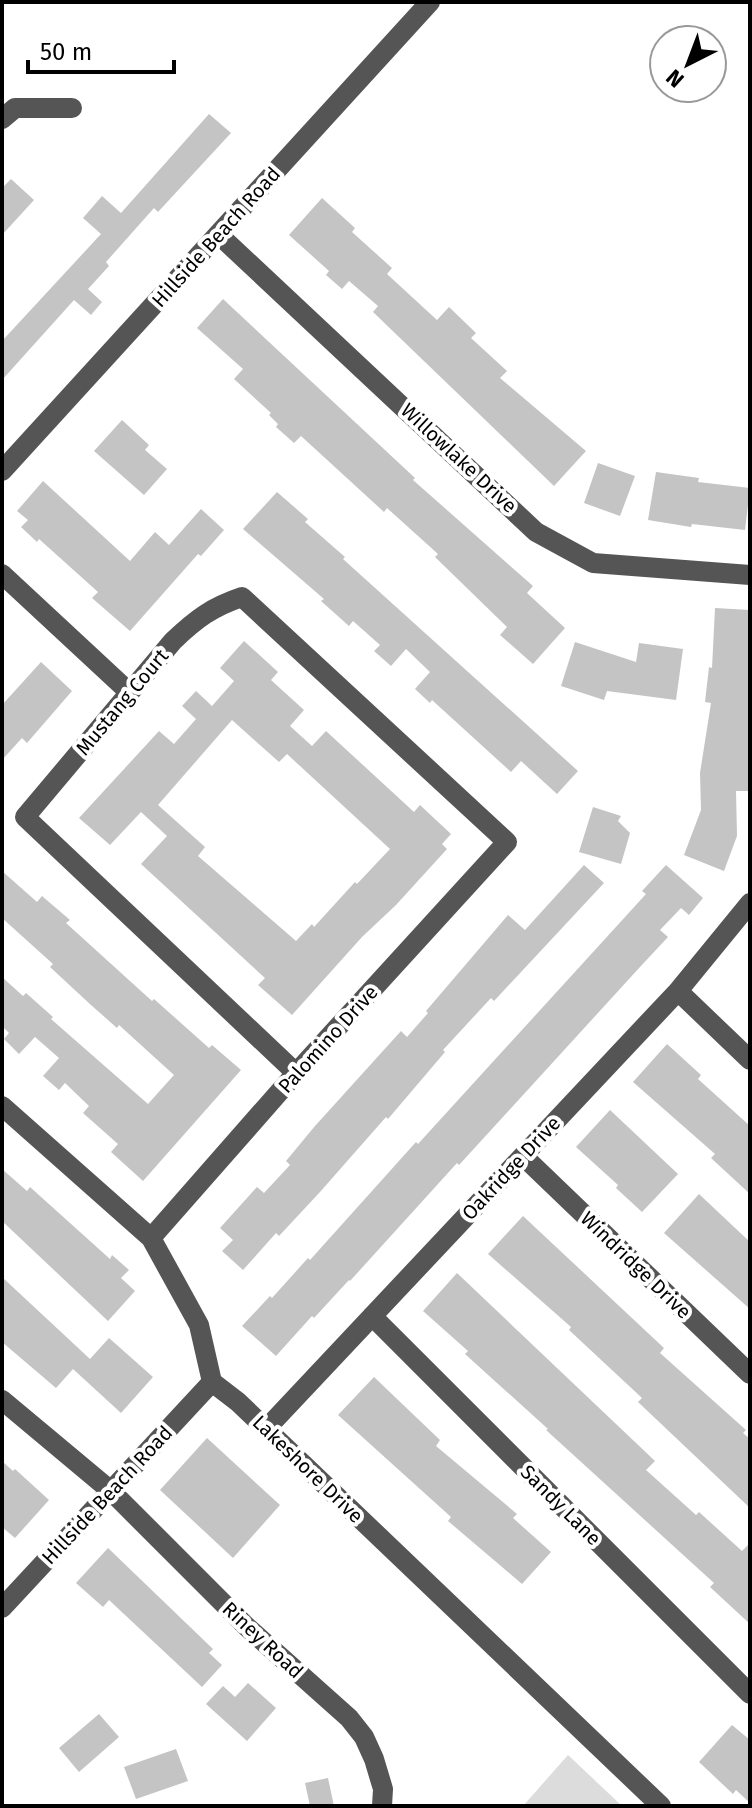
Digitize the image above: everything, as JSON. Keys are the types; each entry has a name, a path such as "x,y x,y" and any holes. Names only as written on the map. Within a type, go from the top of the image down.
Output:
{"street":[{"name":"Hillside Beach Road","path":"2,471 430,2"},
{"path":"2,119 15,108 72,108"},
{"name":"Willowlake Drive","path":"218,234 536,532 593,563 750,575"},
{"path":"2,574 129,692"},
{"name":"Mustang Court","path":"296,1073 25,817 173,641 217,606 242,597 507,842"},
{"name":"Palomino Drive","path":"151,1238 296,1073 507,842"},
{"name":"Oakridge Drive","path":"266,1429 678,991 750,903"},
{"path":"678,991 750,1060"},
{"path":"2,1106 151,1238 199,1325 212,1382"},
{"name":"Windridge Drive","path":"523,1156 750,1374"},
{"name":"Sandy Lane","path":"372,1316 750,1694"},
{"name":"Hillside Beach Road","path":"2,1608 212,1382"},
{"name":"Lakeshore Drive","path":"212,1382 238,1402 661,1806"},
{"name":"Riney Road","path":"2,1400 111,1491 247,1627 349,1718 364,1737 374,1759 383,1789 382,1806"}],"shaded area":[{"path":"568,1755 622,1806 523,1806"}],"building":[{"path":"209,114 231,133 158,212 154,208 106,262 109,266 88,289 102,302 91,315 74,300 2,380 2,341 101,234 83,218 102,196 121,213"},
{"path":"11,179 34,200 2,235 2,188"},
{"path":"322,198 355,228 352,232 392,268 387,274 437,320 449,307 476,333 471,338 507,371 500,378 586,451 554,486 373,312 378,306 349,281 342,289 326,275 329,271 289,235"},
{"path":"223,299 415,478 413,480 533,586 527,593 565,628 533,664 500,635 507,627 435,557 438,554 387,508 384,512 301,436 294,443 276,427 278,424 269,415 271,413 234,379 243,369 197,328"},
{"path":"122,420 149,445 145,450 167,469 144,495 94,451"},
{"path":"598,463 635,476 620,516 584,503"},
{"path":"656,472 699,478 698,482 750,488 745,530 692,524 691,527 648,520"},
{"path":"43,481 130,561 155,532 169,545 201,509 224,530 201,556 198,554 130,631 92,598 98,592 39,539 37,542 21,527 28,520 17,511"},
{"path":"277,492 308,519 305,522 345,557 343,559 578,771 557,794 521,761 511,772 432,700 430,703 415,689 430,672 406,649 391,666 374,651 380,645 353,621 349,626 321,601 324,599 243,529"},
{"path":"715,608 750,610 749,791 736,791 737,836 724,871 684,855 701,810 700,773 711,703 705,702 709,667 712,668"},
{"path":"244,641 278,672 271,680 304,710 290,726 312,746 326,731 414,812 420,805 451,834 442,844 447,849 292,1015 258,985 265,978 141,864 167,836 141,812 110,845 79,818 159,731 174,744 196,719 182,706 196,691 212,706 234,681 220,668","holes":["232,720 279,762 287,754 390,849 314,927 312,924 296,941 198,856 205,847 158,805"]},
{"path":"575,642 636,662 639,643 683,649 676,700 607,691 604,700 561,686"},
{"path":"41,662 72,691 27,743 22,738 2,760 2,705"},
{"path":"593,807 621,816 618,821 630,833 621,864 579,852"},
{"path":"584,865 604,883 494,1001 491,998 443,1050 445,1052 388,1119 386,1117 279,1236 276,1233 243,1270 222,1251 233,1240 220,1228 257,1187 264,1193 290,1165 286,1161 315,1126 401,1031 407,1037 508,915 525,930"},
{"path":"666,865 703,898 689,915 681,908 660,930 668,937 459,1165 457,1163 350,1281 314,1318 312,1316 276,1356 242,1326 308,1258 310,1260 416,1142 418,1144 646,894 642,891"},
{"path":"2,871 37,902 42,896 70,920 66,923 152,1001 154,999 209,1048 212,1045 241,1070 143,1181 111,1152 118,1144 83,1113 89,1106 65,1083 59,1090 43,1076 59,1058 35,1037 19,1054 4,1039 9,1033 2,1026 2,977 23,996 26,993 53,1017 51,1019 148,1104 174,1075 119,1025 117,1028 91,1005 50,967 53,964 2,918"},
{"path":"667,1044 701,1075 698,1079 750,1126 750,1194 711,1158 715,1154 633,1082"},
{"path":"610,1110 678,1174 642,1212 576,1147"},
{"path":"2,1169 27,1191 30,1187 110,1259 112,1255 129,1270 121,1278 135,1291 108,1321 2,1221"},
{"path":"699,1194 750,1242 750,1309 664,1233"},
{"path":"523,1216 664,1348 660,1353 746,1430 743,1433 750,1439 750,1508 638,1402 642,1398 569,1330 571,1327 488,1254"},
{"path":"457,1273 655,1461 646,1470 742,1551 750,1543 750,1624 710,1587 714,1583 546,1430 465,1354 468,1351 423,1311"},
{"path":"2,1277 90,1359 109,1338 153,1377 121,1413 73,1369 56,1388 2,1342"},
{"path":"374,1377 440,1440 436,1446 517,1514 513,1518 551,1552 522,1584 448,1521 451,1517 338,1415"},
{"path":"207,1438 280,1505 233,1558 160,1490"},
{"path":"2,1461 49,1500 15,1538 2,1527"},
{"path":"108,1548 213,1649 209,1653 222,1665 202,1687 109,1600 103,1607 76,1583"},
{"path":"248,1683 276,1708 247,1741 206,1704 223,1686 235,1697"},
{"path":"99,1714 119,1737 79,1772 59,1748"},
{"path":"732,1725 750,1740 750,1803 736,1790 733,1794 699,1762"},
{"path":"176,1749 188,1781 136,1799 124,1767"},
{"path":"328,1778 334,1806 310,1806 305,1783"}]}
